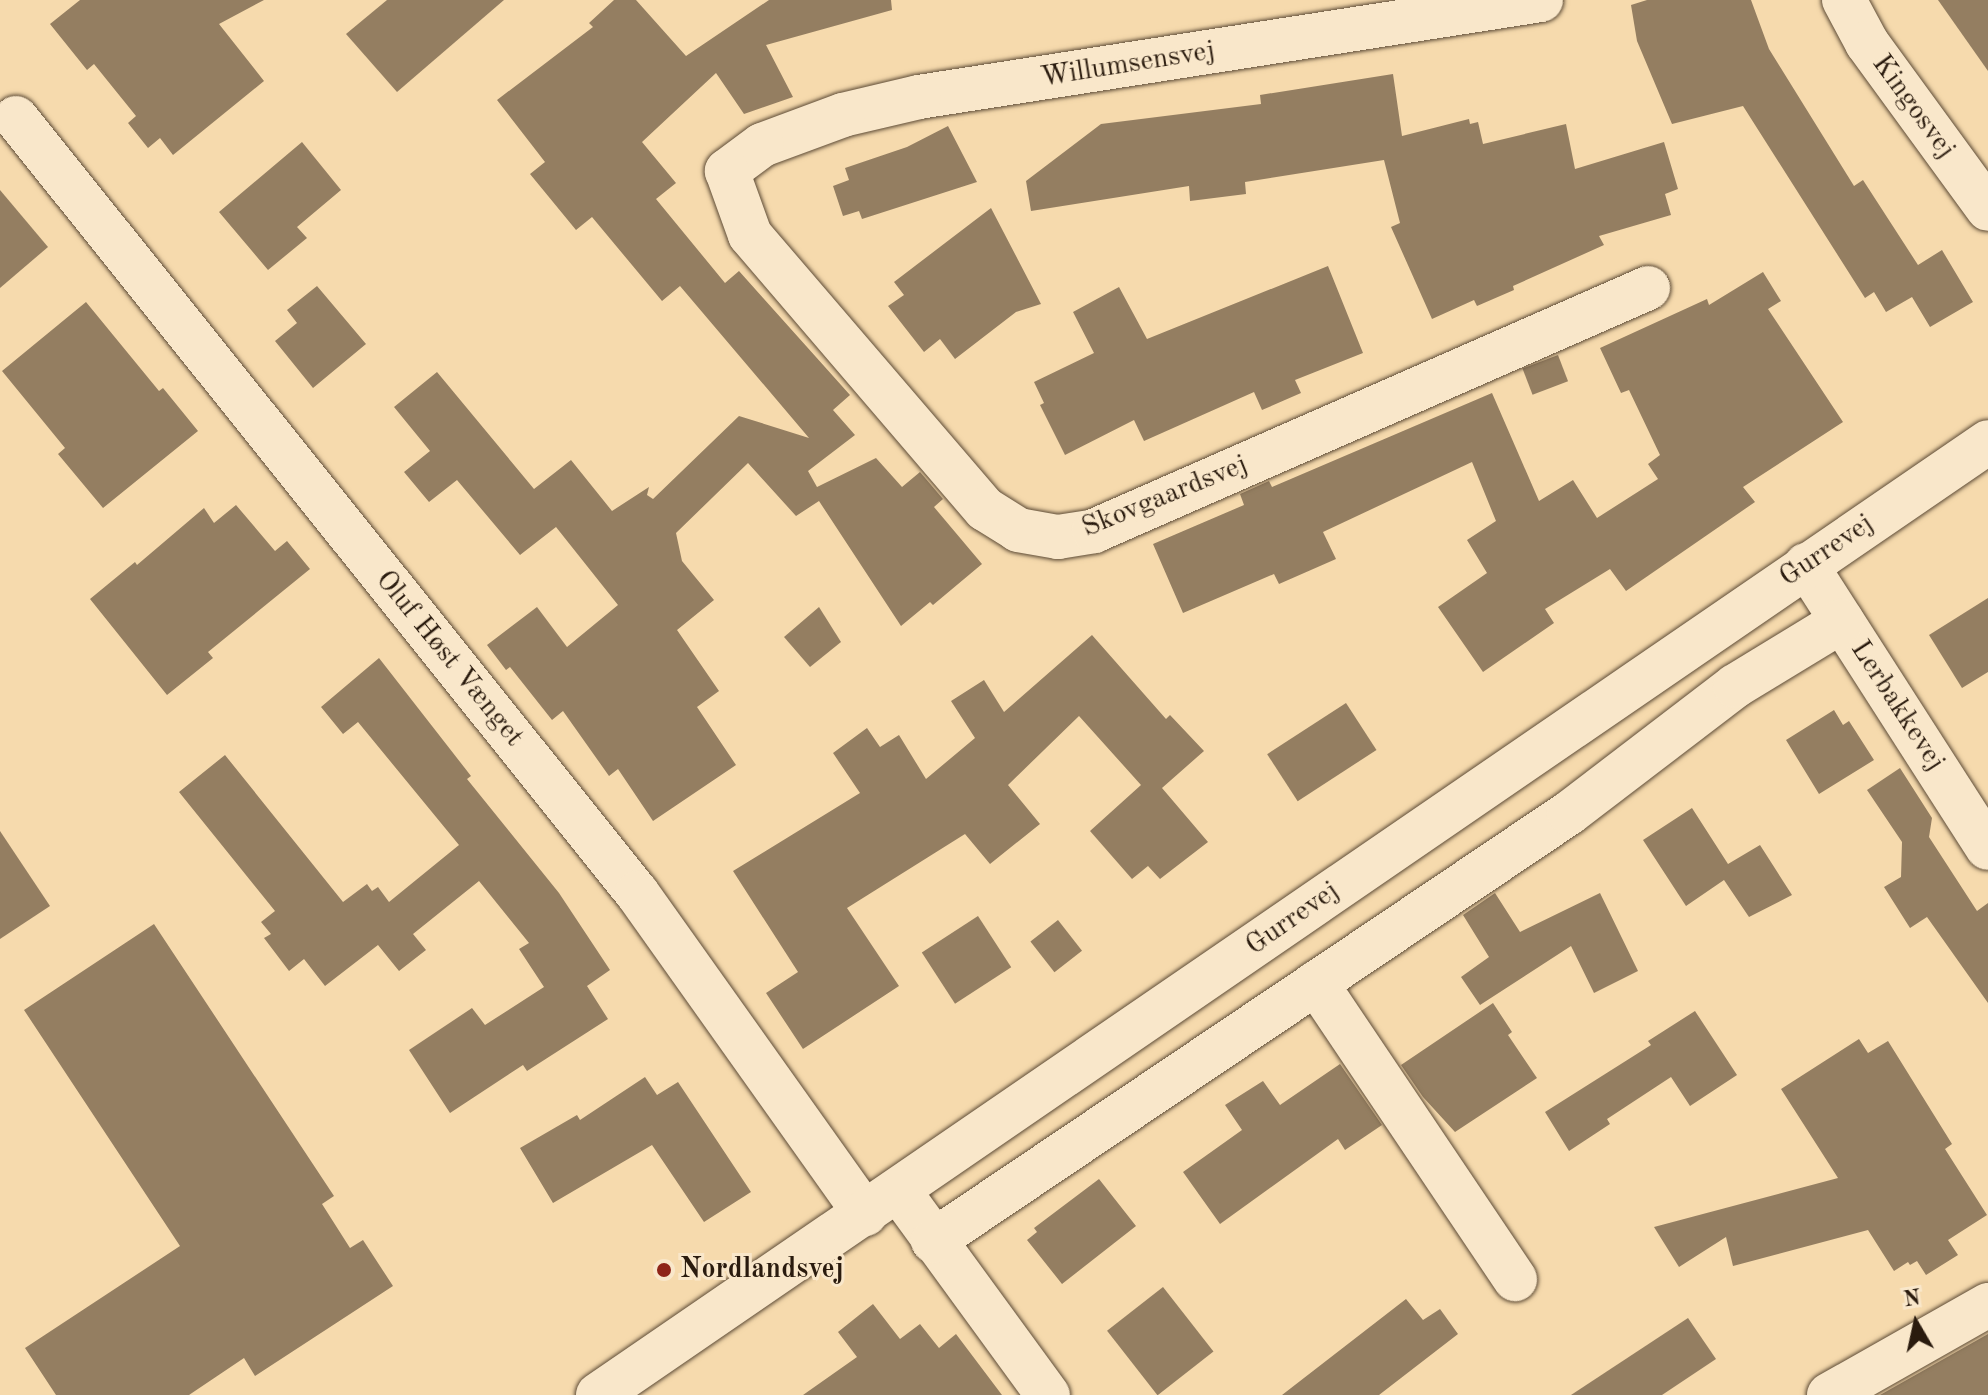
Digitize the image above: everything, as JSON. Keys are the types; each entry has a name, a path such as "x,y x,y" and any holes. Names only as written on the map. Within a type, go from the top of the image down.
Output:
{"street":[{"name":"Willumsensvej","path":"727,171 762,145 843,115 919,97 1541,0"},
{"name":"Kingosvej","path":"1844,0 1867,43 1988,209"},
{"name":"Oluf Høst Vænget","path":"16,118 882,1202"},
{"name":"Skovgaardsvej","path":"727,171 750,235 985,509 1018,530 1058,537 1094,531 1648,288"},
{"name":"Gurrevej","path":"598,1395 1988,442"},
{"name":"Lerbakkevej","path":"1806,565 1988,848"},
{"path":"933,1241 1569,813 1735,686 1842,621"},
{"path":"1316,983 1515,1279"},
{"path":"882,1202 933,1241 1048,1395"},
{"path":"1829,1395 1988,1305"}],"building":[{"path":"80,0 264,0 219,24 264,81 173,155 160,138 148,148 128,123 136,116 94,64 87,70 50,24"},
{"path":"387,0 504,0 397,92 346,34"},
{"path":"614,0 636,0 686,56 769,0 891,0 892,10 766,45 793,97 744,114 716,73 642,142 676,183 656,199 725,283 739,271 850,395 833,410 855,435 808,471 817,487 876,458 902,487 920,472 943,499 934,507 982,564 933,605 930,602 901,626 819,501 796,516 748,463 676,533 682,561 714,600 677,630 719,691 697,707 736,765 653,821 618,769 609,776 563,711 552,720 510,667 506,670 487,645 537,607 567,647 618,605 556,527 520,555 457,480 429,502 404,472 430,451 394,407 437,372 534,489 571,460 612,511 649,487 647,495 653,499 739,416 809,438 680,286 662,301 592,217 576,230 530,174 545,162 497,100 593,27 589,23"},
{"path":"1647,0 1751,0 1769,49 1854,186 1863,180 1918,265 1942,250 1973,302 1930,327 1912,297 1886,312 1874,292 1865,298 1743,106 1672,124 1637,41 1631,5"},
{"path":"1938,0 1988,0 1988,71"},
{"path":"1393,74 1402,136 1469,119 1470,124 1478,122 1483,144 1566,124 1575,169 1664,142 1678,189 1665,194 1671,215 1599,236 1604,245 1513,286 1514,290 1477,306 1474,300 1432,319 1391,227 1400,223 1384,160 1245,182 1246,194 1190,201 1189,186 1031,211 1026,181 1101,124 1261,104 1260,95"},
{"path":"948,126 977,182 862,219 859,211 843,216 833,186 849,180 845,168 907,147"},
{"path":"302,142 341,190 297,227 307,238 268,270 219,212"},
{"path":"0,190 48,247 0,288"},
{"path":"991,208 1041,304 1016,312 955,359 940,339 924,352 888,306 904,295 894,282"},
{"path":"1328,266 1363,353 1295,380 1301,393 1262,410 1254,392 1144,441 1134,420 1065,455 1040,405 1044,403 1034,382 1094,353 1073,312 1119,287 1147,339"},
{"path":"1763,272 1781,301 1768,309 1843,422 1743,487 1755,502 1626,591 1610,569 1545,609 1554,623 1483,672 1438,607 1487,573 1467,540 1496,521 1472,462 1323,532 1336,559 1279,584 1274,574 1183,613 1153,544 1244,505 1240,494 1269,481 1272,487 1492,393 1539,501 1573,480 1597,518 1658,479 1648,464 1660,455 1629,390 1621,393 1600,348 1707,299 1709,305"},
{"path":"317,286 366,344 313,388 275,341 297,323 287,310"},
{"path":"86,302 159,391 163,388 198,431 103,508 58,454 65,448 2,371"},
{"path":"1558,355 1568,381 1533,395 1523,369"},
{"path":"236,505 275,551 287,541 310,569 208,652 213,658 167,695 90,599 135,562 137,565 204,508 214,523"},
{"path":"1988,598 1988,672 1962,688 1929,635"},
{"path":"819,607 841,642 810,667 784,637"},
{"path":"1092,635 1166,719 1170,715 1204,751 1162,788 1208,842 1160,879 1148,866 1132,879 1090,831 1141,785 1079,716 1008,785 1040,824 990,864 965,834 847,908 899,986 803,1049 766,993 798,972 733,871 860,793 833,753 867,728 880,747 899,735 926,779 975,738 951,701 984,680 1004,712"},
{"path":"379,658 471,776 467,779 559,893 610,970 587,986 608,1019 527,1071 523,1065 450,1113 409,1050 472,1008 485,1025 544,987 519,949 529,943 479,881 413,934 426,950 399,971 378,945 325,986 304,959 289,971 264,938 271,934 261,922 275,911 179,792 225,755 343,902 367,884 372,891 378,887 389,902 459,845 358,722 343,734 321,707"},
{"path":"1346,703 1376,750 1298,801 1267,754"},
{"path":"1834,710 1843,725 1849,721 1874,760 1819,794 1786,740"},
{"path":"1900,768 1932,818 1929,837 1977,911 1988,903 1988,1003 1927,917 1910,928 1884,887 1901,877 1902,842 1867,790"},
{"path":"1692,808 1728,864 1760,845 1792,895 1749,917 1724,880 1686,906 1643,840"},
{"path":"0,831 50,906 0,939"},
{"path":"1495,893 1520,932 1600,893 1638,971 1594,993 1571,946 1480,1005 1461,977 1489,957 1463,915"},
{"path":"978,916 1011,967 955,1004 922,952"},
{"path":"1058,920 1082,951 1054,972 1030,942"},
{"path":"154,924 334,1196 322,1204 350,1248 363,1240 393,1286 255,1376 244,1358 189,1395 56,1395 25,1348 180,1246 24,1010"},
{"path":"1493,1003 1512,1032 1508,1035 1537,1078 1455,1132 1423,1097 1401,1065"},
{"path":"1695,1011 1737,1075 1690,1106 1671,1077 1607,1119 1610,1124 1569,1151 1545,1112 1651,1045 1648,1041"},
{"path":"1859,1039 1868,1053 1888,1041 1952,1144 1945,1149 1987,1215 1948,1240 1958,1255 1926,1275 1917,1261 1910,1265 1908,1262 1894,1271 1868,1230 1733,1266 1726,1237 1679,1267 1654,1227 1838,1178 1781,1089"},
{"path":"1340,1064 1382,1125 1345,1150 1338,1139 1220,1224 1183,1172 1242,1130 1225,1105 1263,1081 1280,1105"},
{"path":"645,1077 657,1095 678,1082 751,1192 704,1222 652,1145 553,1203 520,1148 577,1115 580,1120"},
{"path":"1099,1179 1136,1226 1062,1284 1027,1240 1037,1232 1034,1228"},
{"path":"1163,1287 1213,1352 1157,1395 1107,1331"},
{"path":"1406,1299 1423,1320 1440,1309 1458,1334 1379,1395 1282,1395"},
{"path":"873,1304 900,1339 920,1324 939,1348 956,1334 1002,1395 803,1395 857,1357 838,1332"},
{"path":"1688,1318 1716,1359 1662,1395 1571,1395"},
{"path":"1988,1334 1988,1395 1880,1395"}],"place":[{"name":"Nordlandsvej","path":"664,1270"}]}
